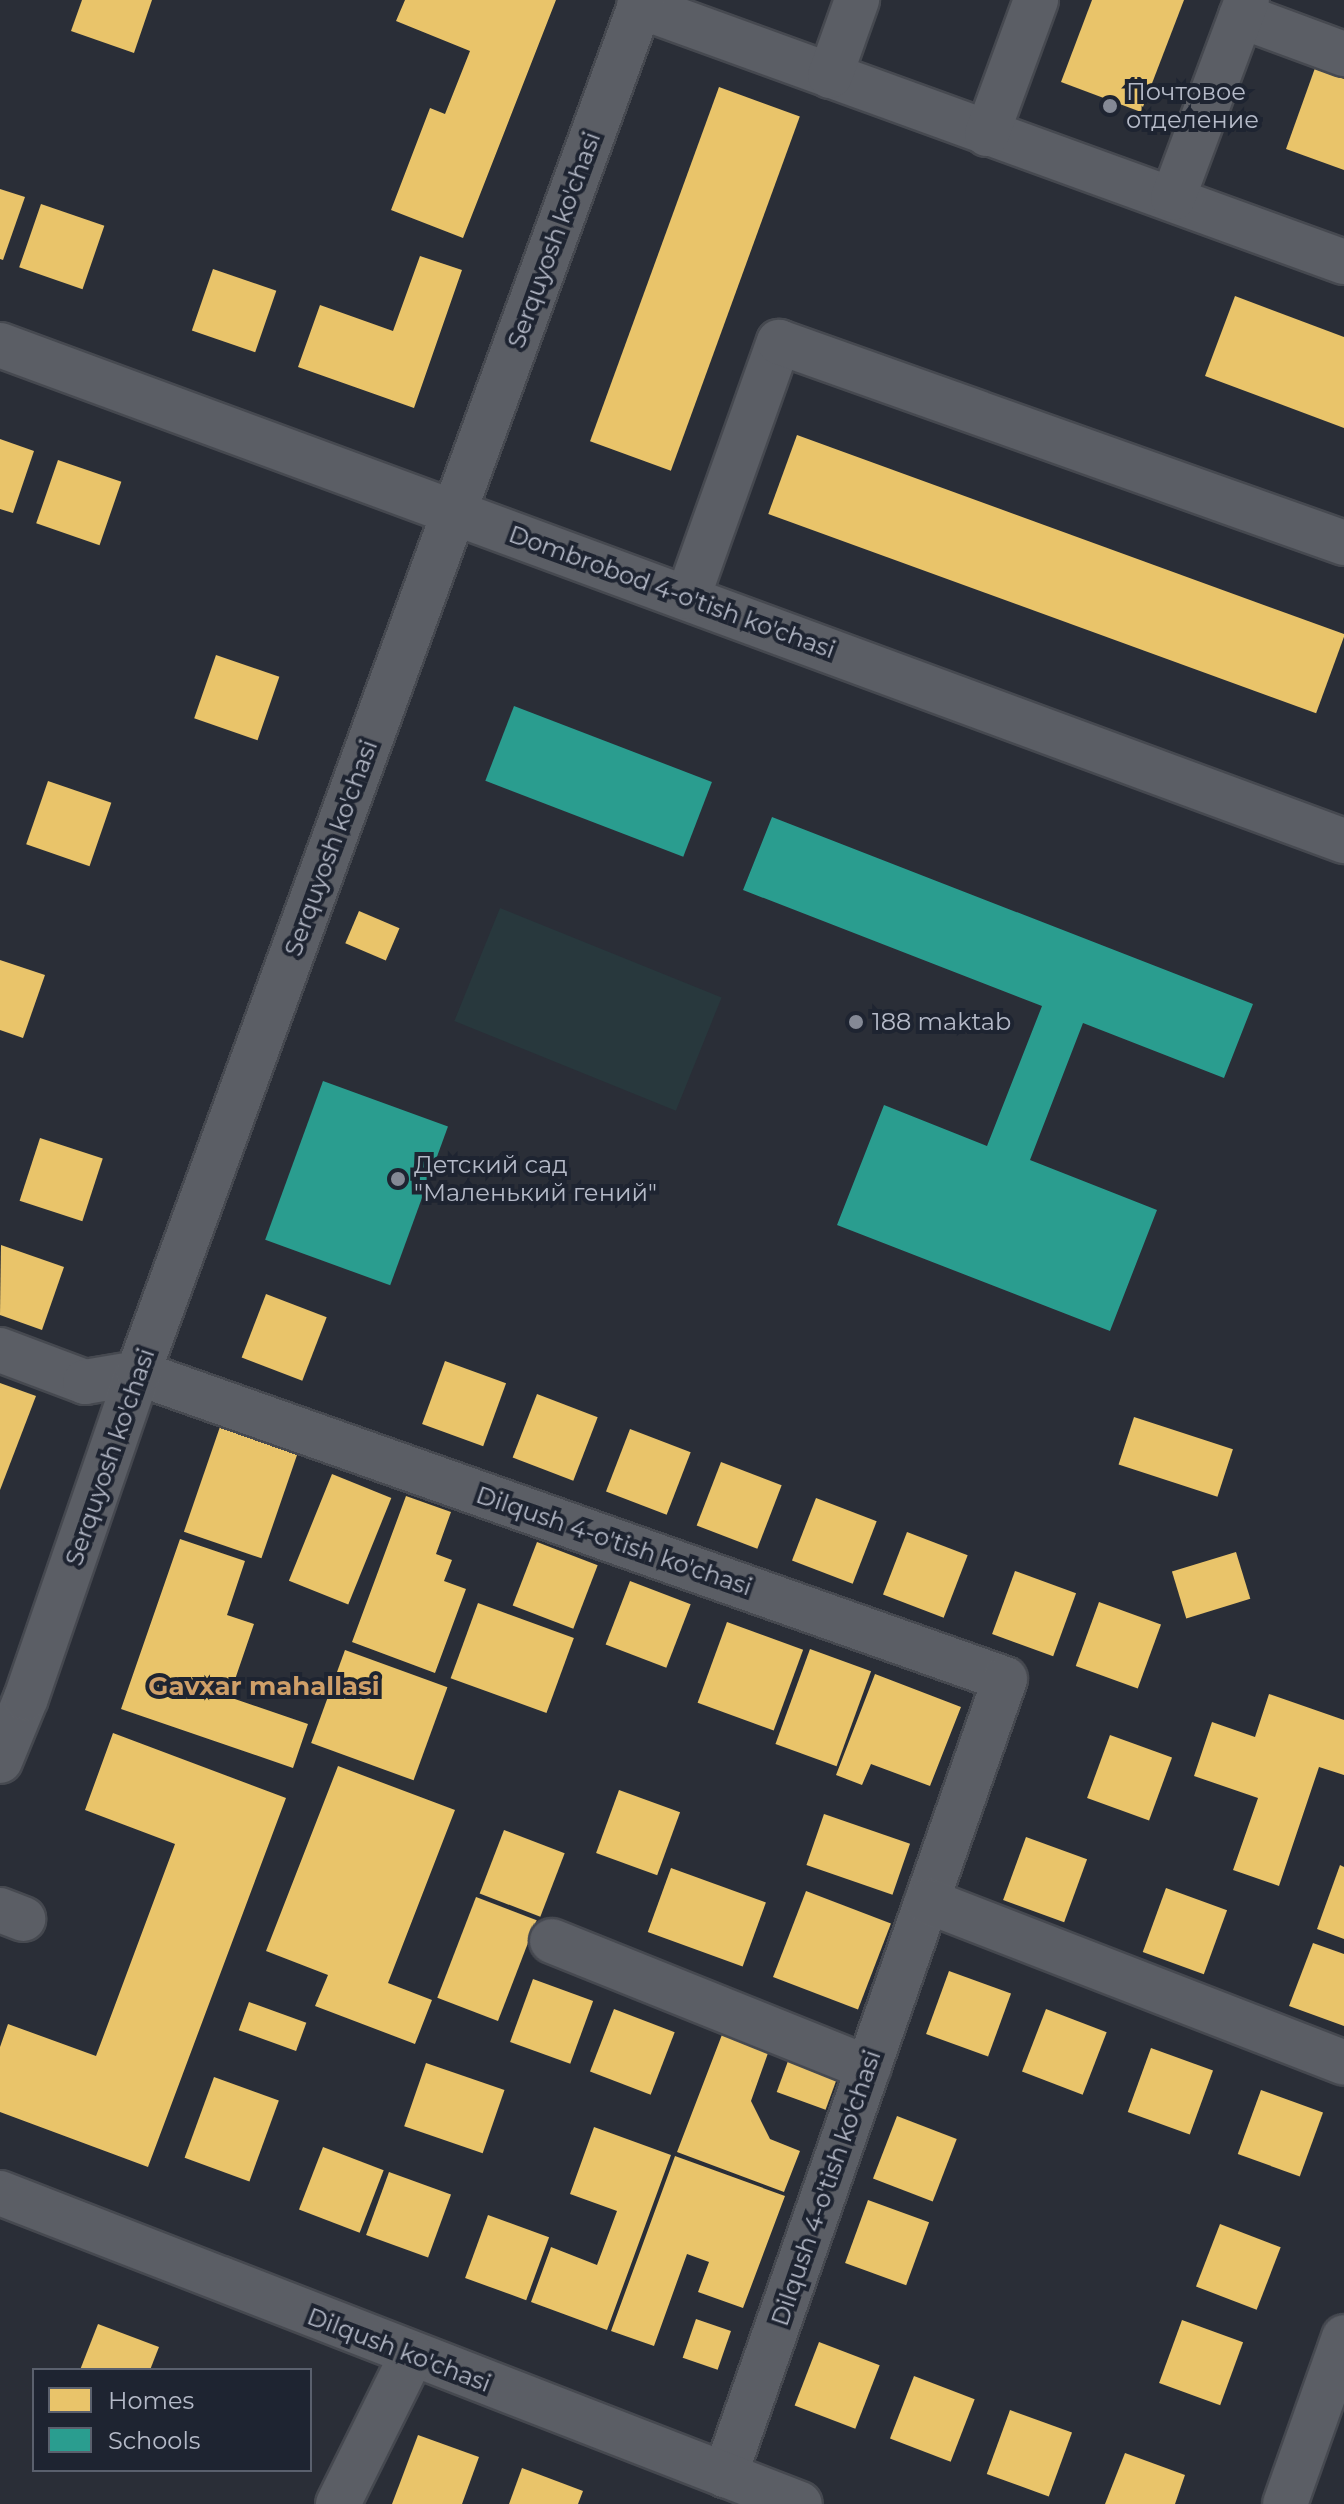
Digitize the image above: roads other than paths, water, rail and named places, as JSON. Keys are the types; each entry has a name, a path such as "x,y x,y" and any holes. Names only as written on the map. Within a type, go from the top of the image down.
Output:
{"street":[{"path":"830,76 857,0"},
{"path":"987,134 1036,0"},
{"path":"640,3 987,134 1173,198 1344,262"},
{"name":"Serquyosh ko'chasi","path":"0,1761 26,1698 138,1373 640,3"},
{"path":"1173,198 1244,8 1344,54"},
{"path":"688,597 779,342 1344,543"},
{"name":"Dombrobod 4-o'tish ko'chasi","path":"0,345 1344,841"},
{"name":"Dilqush 4-o'tish ko'chasi","path":"0,1350 85,1382 138,1373 1005,1679 725,2475"},
{"path":"927,1901 1344,2063"},
{"path":"552,1941 868,2068"},
{"name":"Dilqush ko'chasi","path":"0,2193 800,2504"},
{"path":"1285,2504 1344,2337"},
{"path":"338,2504 412,2355"}],"place":[{"name":"Почтовое отделение","path":"1110,106"},
{"name":"188 maktab","path":"856,1022"},
{"name":"Детский сад \"Маленький гений\"","path":"398,1179"}],"district":[{"name":"Gavxar mahallasi","path":"264,1687"}]}
